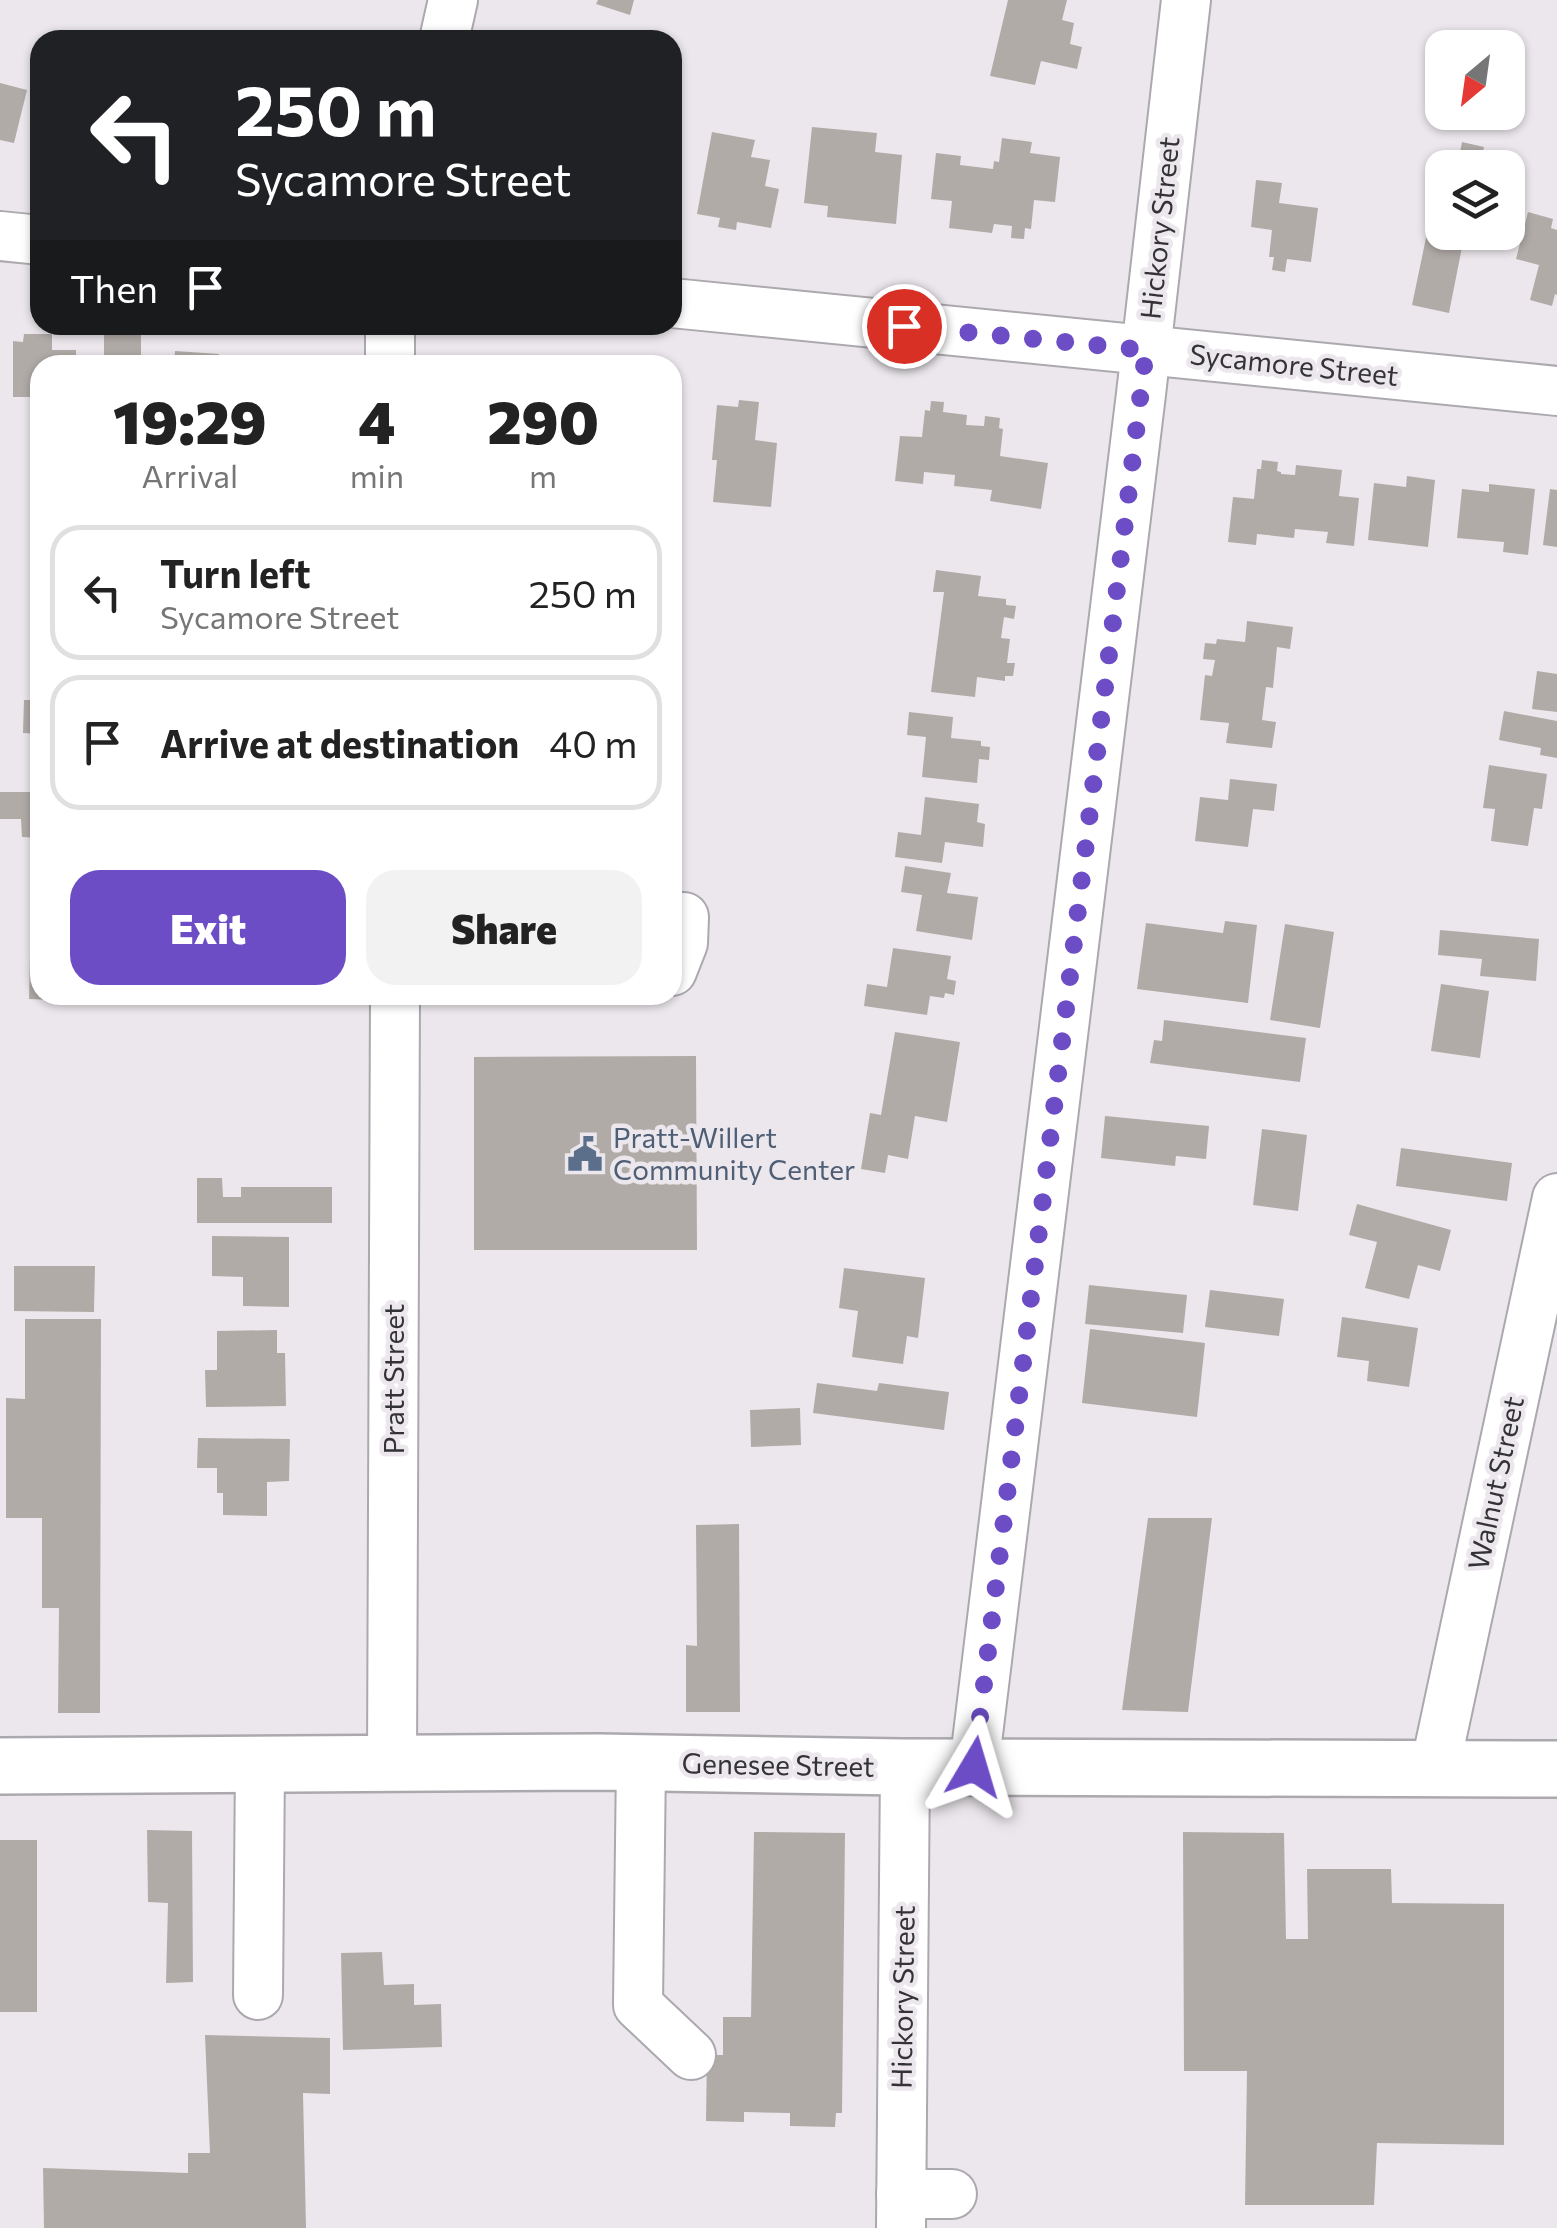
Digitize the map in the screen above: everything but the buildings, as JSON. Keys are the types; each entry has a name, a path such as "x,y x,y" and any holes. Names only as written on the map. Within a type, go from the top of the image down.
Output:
{"main road":[{"name":"Genesee Street","path":"0,1766 641,1762 1557,1768"}],"street":[{"path":"446,30 453,0"},
{"name":"Hickory Street","path":"974,1767 1186,0"},
{"path":"0,236 30,239"},
{"name":"Sycamore Street","path":"682,304 1557,391"},
{"path":"682,917 682,946"},
{"name":"Pratt Street","path":"392,1763 395,1005"},
{"name":"Walnut Street","path":"1434,1768 1557,1198"},
{"path":"641,1762 638,2005 690,2055"},
{"path":"258,1995 260,1764"},
{"name":"Hickory Street","path":"901,2211 905,1766"},
{"path":"901,2211 952,2194"}],"place":[{"name":"Pratt-Willert Community Center","path":"585,1154"}],"route":[{"path":"904,326 1146,350 974,1767"}]}
